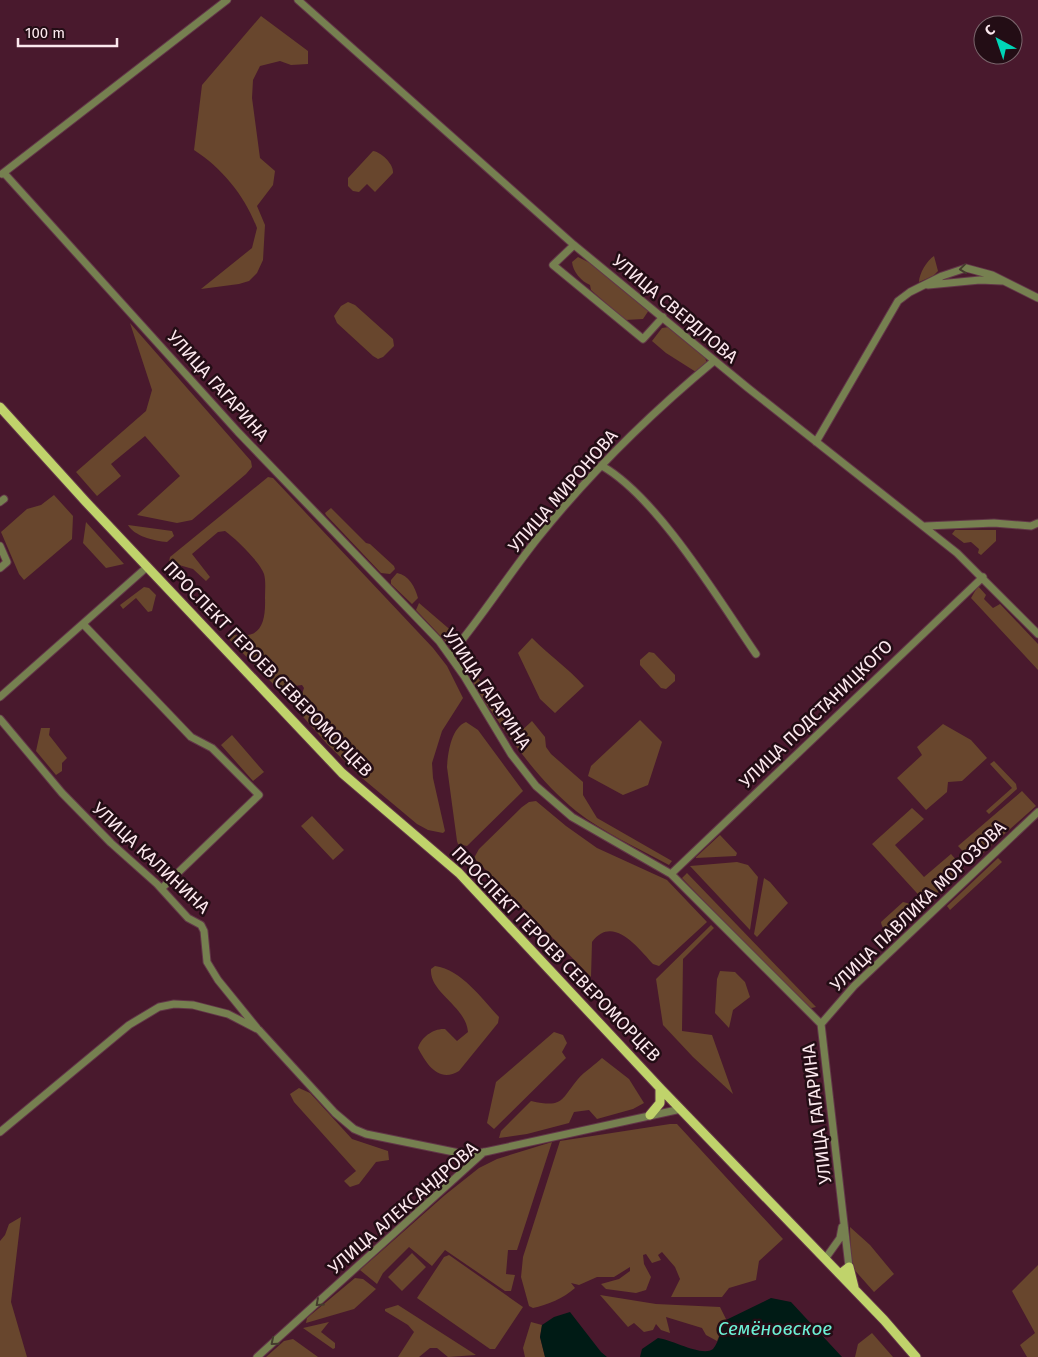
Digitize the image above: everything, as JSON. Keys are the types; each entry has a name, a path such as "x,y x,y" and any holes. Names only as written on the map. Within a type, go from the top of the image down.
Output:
{"main road":[{"name":"ПРОСПЕКТ ГЕРОЕВ СЕВЕРОМОРЦЕВ","path":"0,406 147,568 342,773 459,873 660,1088 855,1289 916,1357"},
{"path":"650,1115 660,1103 660,1088"},
{"path":"840,1274 849,1267 855,1289"}],"street":[{"path":"2,174 227,0"},
{"name":"УЛИЦА СВЕРДЛОВА","path":"298,0 574,245 714,361 926,526 983,577 1038,634"},
{"name":"УЛИЦА ГАГАРИНА","path":"2,174 238,432 396,598 426,626 450,655 511,754 541,791 572,817 671,874 821,1024 849,1267"},
{"path":"574,245 553,265 644,339 663,318"},
{"path":"816,442 898,301 922,286 956,270 966,268 982,271 1038,298"},
{"path":"922,286 980,280 1004,281"},
{"name":"УЛИЦА МИРОНОВА","path":"450,655 536,540 602,466 654,412 714,361"},
{"path":"602,466 616,474 656,515 756,654"},
{"path":"926,526 994,523 1031,526 1038,523"},
{"path":"0,546 7,562 0,568"},
{"path":"0,697 147,568"},
{"name":"УЛИЦА ПОДСТАНИЦКОГО","path":"671,874 983,577"},
{"path":"83,624 192,737 212,748 258,796 162,888"},
{"name":"УЛИЦА КАЛИНИНА","path":"0,719 62,793 110,843 162,888 188,918 203,928 206,962 259,1030 335,1113 354,1129 366,1134 464,1154 485,1152"},
{"name":"УЛИЦА ПАВЛИКА МОРОЗОВА","path":"821,1024 854,986 1038,812"},
{"path":"0,1132 119,1033 159,1007 174,1004 193,1005 228,1014 259,1030"},
{"name":"УЛИЦА АЛЕКСАНДРОВА","path":"257,1357 485,1152 681,1109"},
{"name":"УЛИЦА ГАГАРИНА","path":"825,1259 840,1238 844,1217"}],"shaded area":[{"path":"261,16 308,51 308,64 291,65 280,61 260,66 253,80 252,98 260,158 275,171 273,185 257,206 265,225 263,260 257,273 249,281 239,284 201,289 252,248 257,228 246,205 232,184 214,165 194,150 202,85"},
{"path":"373,151 386,159 393,173 375,192 367,184 359,192 353,191 348,186 348,178"},
{"path":"934,256 938,271 933,276 919,282 924,267"},
{"path":"578,257 590,263 649,310 643,319 625,320 591,290 590,285 581,279 574,269 572,262"},
{"path":"348,302 355,305 393,339 394,346 383,357 378,359 373,356 337,323 334,316 341,306"},
{"path":"130,323 251,461 252,467 246,474 192,520 177,523 137,515 180,476 145,436 111,464 121,476 97,496 76,472 146,411 152,390"},
{"path":"669,327 704,355 707,363 696,372 666,353 652,341 662,328"},
{"path":"268,477 273,478 433,648 447,666 463,698 442,731 432,763 433,778 445,831 443,833 428,830 417,824 362,778 327,744 290,702 302,694 304,688 302,685 295,686 288,695 284,695 225,635 228,633 247,635 254,633 262,624 264,617 264,574 258,563 241,545 225,531 218,532 192,554 210,577 206,581 193,569 179,565 175,567 169,562 170,557"},
{"path":"54,495 73,516 72,539 24,580 19,574 1,532 27,509 41,505"},
{"path":"331,508 366,543 370,544 394,566 395,569 390,574 381,573 326,515 325,513"},
{"path":"86,522 124,564 106,568 83,543"},
{"path":"128,525 172,531 174,536 167,542 156,540 140,535"},
{"path":"955,530 996,530 996,541 981,555 978,553 979,549 971,542 964,543 952,534"},
{"path":"397,573 405,576 415,590 418,598 412,604 391,584 391,580"},
{"path":"978,586 986,595 984,599 993,608 1000,604 1038,644 1038,670 971,598"},
{"path":"144,587 149,588 156,595 152,611 148,612 136,598 123,609 120,605"},
{"path":"419,603 454,633 456,641 450,646 416,610"},
{"path":"532,638 584,686 555,713 540,699 518,653"},
{"path":"649,652 654,653 675,675 675,681 666,689 661,688 640,665 640,660"},
{"path":"470,665 511,729 518,734 532,721 545,737 546,747 551,754 583,782 583,795 597,818 672,861 669,865 598,826 576,811 552,789 520,752 477,690 470,671"},
{"path":"640,720 662,742 648,785 623,795 588,776 591,766"},
{"path":"466,722 478,730 523,791 467,846 458,844 457,841 447,767 449,748 454,735 461,725"},
{"path":"943,724 971,740 987,758 962,781 948,782 947,792 926,810 897,778 922,755 917,747"},
{"path":"41,728 50,728 49,735 67,758 62,763 62,771 56,775 36,751"},
{"path":"232,735 264,772 253,781 221,745"},
{"path":"994,761 1016,784 1017,789 989,814 986,811 1012,788 990,764"},
{"path":"1022,791 1036,806 973,862 958,846"},
{"path":"536,801 597,848 667,880 707,922 659,966 653,964 625,936 617,932 608,931 600,934 592,942 591,977 474,858 479,849 522,807 529,802"},
{"path":"912,808 924,819 895,845 924,877 951,854 964,869 926,903 872,844"},
{"path":"312,816 344,850 333,860 301,826"},
{"path":"720,835 737,853 736,856 695,858"},
{"path":"998,858 1002,862 950,910 947,906"},
{"path":"737,862 748,865 758,877 750,930 690,866"},
{"path":"687,873 816,1007 807,1009 682,878"},
{"path":"764,878 770,882 788,903 757,937 754,934"},
{"path":"903,902 911,904 914,911 892,933 887,932 881,922"},
{"path":"711,925 714,928 683,959 682,1031 712,1035 733,1094 693,1057 663,1025 656,979"},
{"path":"435,966 454,973 462,979 499,1017 498,1023 459,1071 445,1075 434,1070 425,1060 418,1048 420,1044 432,1032 441,1029 445,1029 457,1041 468,1032 466,1023 461,1015 441,993 432,978 431,969"},
{"path":"720,971 735,972 745,982 750,997 733,1010 729,1028 715,1013 717,979"},
{"path":"554,1032 563,1035 567,1043 562,1052 566,1058 494,1129 487,1123 496,1082"},
{"path":"602,1058 629,1079 644,1103 633,1109 597,1119 589,1110 574,1112 569,1123 527,1134 499,1138 501,1131 531,1101 549,1104 560,1101 581,1076"},
{"path":"299,1088 310,1093 352,1139 388,1151 389,1160 376,1162 359,1184 350,1187 344,1181 356,1171 294,1102 290,1094"},
{"path":"677,1124 783,1239 759,1261 756,1280 729,1288 722,1297 671,1297 680,1279 675,1267 662,1252 658,1255 661,1260 652,1263 646,1254 643,1255 644,1264 651,1277 646,1290 636,1293 606,1289 601,1284 619,1279 630,1271 630,1267 614,1277 597,1277 579,1285 571,1283 575,1288 561,1298 538,1307 533,1308 529,1306 521,1277 523,1257 560,1141"},
{"path":"552,1142 517,1250 508,1250 506,1274 515,1275 511,1291 505,1291 445,1250 432,1266 409,1247 383,1273 377,1284 360,1270 445,1195 479,1168 497,1159"},
{"path":"21,1217 11,1302 27,1357 0,1357 0,1241 5,1235 9,1224"},
{"path":"850,1227 870,1245 894,1274 874,1292 851,1266"},
{"path":"412,1253 426,1267 402,1291 388,1277"},
{"path":"449,1255 523,1307 495,1349 490,1349 417,1298 444,1257"},
{"path":"1038,1265 1038,1357 1027,1357 1020,1345 1035,1333 1012,1291"},
{"path":"355,1278 363,1279 376,1289 354,1309 306,1323 307,1318"},
{"path":"600,1295 656,1304 720,1307 726,1319 717,1341 706,1335 702,1328 666,1317 670,1333 661,1330 656,1324 653,1330 644,1332 634,1323 628,1327"},
{"path":"398,1305 476,1355 448,1357 437,1348 430,1348 419,1357 398,1357 414,1332 408,1325 385,1311 385,1309"},
{"path":"329,1322 321,1332 335,1343 335,1348 333,1349 303,1328"},
{"path":"531,1322 542,1325 540,1337 545,1357 525,1357 523,1348"},
{"path":"872,1333 893,1357 855,1357 858,1344"},
{"path":"293,1339 318,1357 266,1357 284,1341"}],"water":[{"name":"Семёновское","path":"771,1298 791,1302 842,1357 640,1357 642,1349 658,1338 695,1350 708,1351 713,1349 726,1320"},
{"path":"570,1312 607,1357 545,1357 540,1337 542,1325 554,1317"}]}
